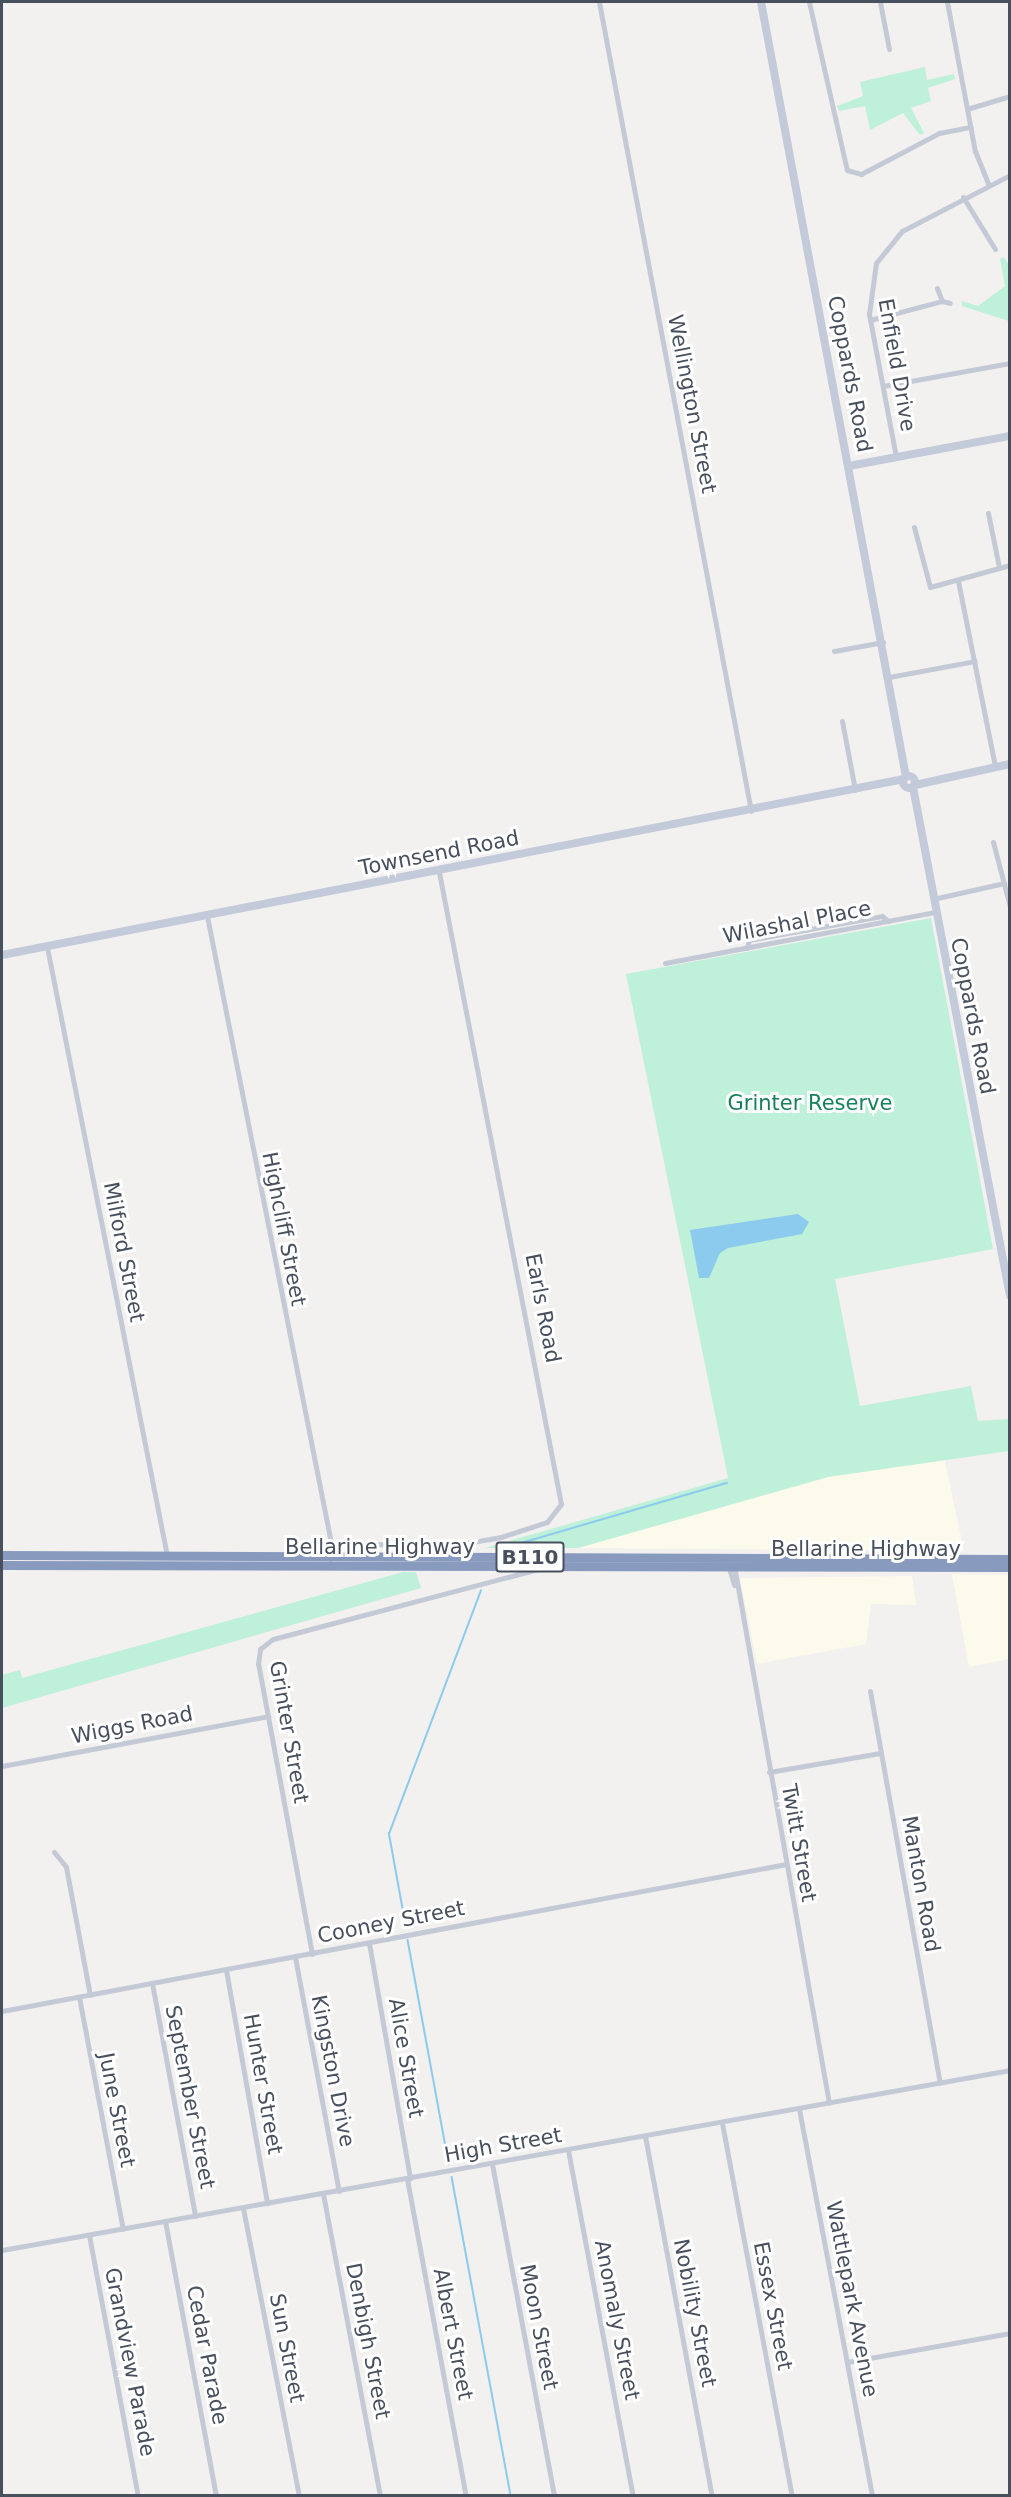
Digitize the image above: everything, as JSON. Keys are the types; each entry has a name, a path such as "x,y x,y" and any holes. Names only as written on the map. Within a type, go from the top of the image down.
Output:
{"highway":[{"name":"Bellarine Highway","path":"2,1555 168,1559"},
{"name":"Bellarine Highway","path":"330,1556 509,1566 1010,1559"},
{"name":"Bellarine Highway","path":"2,1565 330,1556 525,1557 731,1564 1010,1567"},
{"path":"509,1566 525,1557"}],"street":[{"name":"Wellington Street","path":"599,2 751,812"},
{"name":"Coppards Road","path":"761,2 903,752 1010,1296"},
{"path":"809,2 847,170 861,174 939,133 970,127"},
{"path":"880,2 889,49"},
{"path":"947,2 970,127 988,183"},
{"path":"967,109 1010,96"},
{"name":"Enfield Drive","path":"896,457 870,320 870,281 882,253 902,231 988,183 1010,175"},
{"path":"963,197 995,249"},
{"path":"937,288 942,301"},
{"path":"870,320 942,301 950,303"},
{"path":"883,386 1010,363"},
{"path":"849,466 1010,436"},
{"path":"988,513 999,567"},
{"path":"914,527 926,586 958,581 1010,565"},
{"path":"958,581 995,767"},
{"path":"834,651 883,642"},
{"path":"889,677 975,661"},
{"path":"842,721 855,792"},
{"name":"Townsend Road","path":"2,956 1010,764"},
{"path":"993,842 1010,907"},
{"name":"Earls Road","path":"330,1556 480,1541 548,1522 561,1504 439,872"},
{"path":"932,899 1004,882"},
{"name":"Wilashal Place","path":"665,963 934,912"},
{"name":"Highcliff Street","path":"207,916 330,1556"},
{"name":"Milford Street","path":"47,947 168,1559"},
{"name":"Twitt Street","path":"731,1564 830,2103"},
{"name":"Grinter Street","path":"492,1581 509,1566"},
{"name":"Grinter Street","path":"312,1954 258,1658 267,1642 550,1566"},
{"name":"Manton Road","path":"870,1690 940,2083"},
{"name":"Wiggs Road","path":"2,1766 268,1716"},
{"path":"769,1772 880,1753"},
{"path":"54,1852 66,1867 90,1995"},
{"name":"Cooney Street","path":"2,2011 786,1864"},
{"name":"Alice Street","path":"369,1943 409,2179"},
{"name":"Kingston Drive","path":"295,1957 339,2191"},
{"name":"Hunter Street","path":"226,1970 267,2203"},
{"name":"September Street","path":"152,1983 195,2216"},
{"name":"June Street","path":"79,1997 123,2229"},
{"name":"High Street","path":"2,2250 1010,2070"},
{"name":"Wattlepark Avenue","path":"799,2109 872,2496"},
{"name":"Essex Street","path":"722,2123 792,2496"},
{"name":"Nobility Street","path":"645,2136 712,2496"},
{"name":"Anomaly Street","path":"568,2150 633,2496"},
{"name":"Moon Street","path":"492,2164 554,2496"},
{"name":"Albert Street","path":"409,2179 466,2496"},
{"name":"Denbigh Street","path":"323,2194 380,2496"},
{"name":"Sun Street","path":"243,2208 298,2496"},
{"name":"Cedar Parade","path":"165,2221 216,2496"},
{"name":"Grandview Parade","path":"89,2235 138,2496"},
{"path":"847,2362 1010,2333"}],"shaded area":[{"path":"944,1457 964,1551 578,1548 828,1477"},
{"path":"952,1574 1009,1575 1009,1659 969,1667"},
{"path":"912,1576 916,1605 871,1604 866,1644 757,1664 740,1578"}],"green space":[{"path":"925,67 927,80 954,74 955,79 928,88 931,101 911,108 924,133 920,135 903,113 870,130 865,106 839,111 837,106 863,96 860,82"},
{"path":"1004,257 1009,265 1009,321 962,306 962,301 978,306 1005,286 1000,259"},
{"name":"Grinter Reserve","path":"931,918 993,1249 835,1279 860,1406 971,1386 978,1421 1009,1419 1009,1451 828,1477 578,1548 485,1548 728,1478 626,974"},
{"path":"403,1572 416,1572 421,1588 2,1708 2,1675 20,1670 22,1678"}],"water":[{"path":"798,1214 809,1222 802,1234 728,1248 720,1253 709,1278 699,1278 690,1230"}],"waterway":[{"path":"511,1546 727,1483"},
{"path":"406,1928 389,1834 481,1591"},
{"path":"408,1940 449,2164"},
{"path":"452,2177 511,2496"}]}
